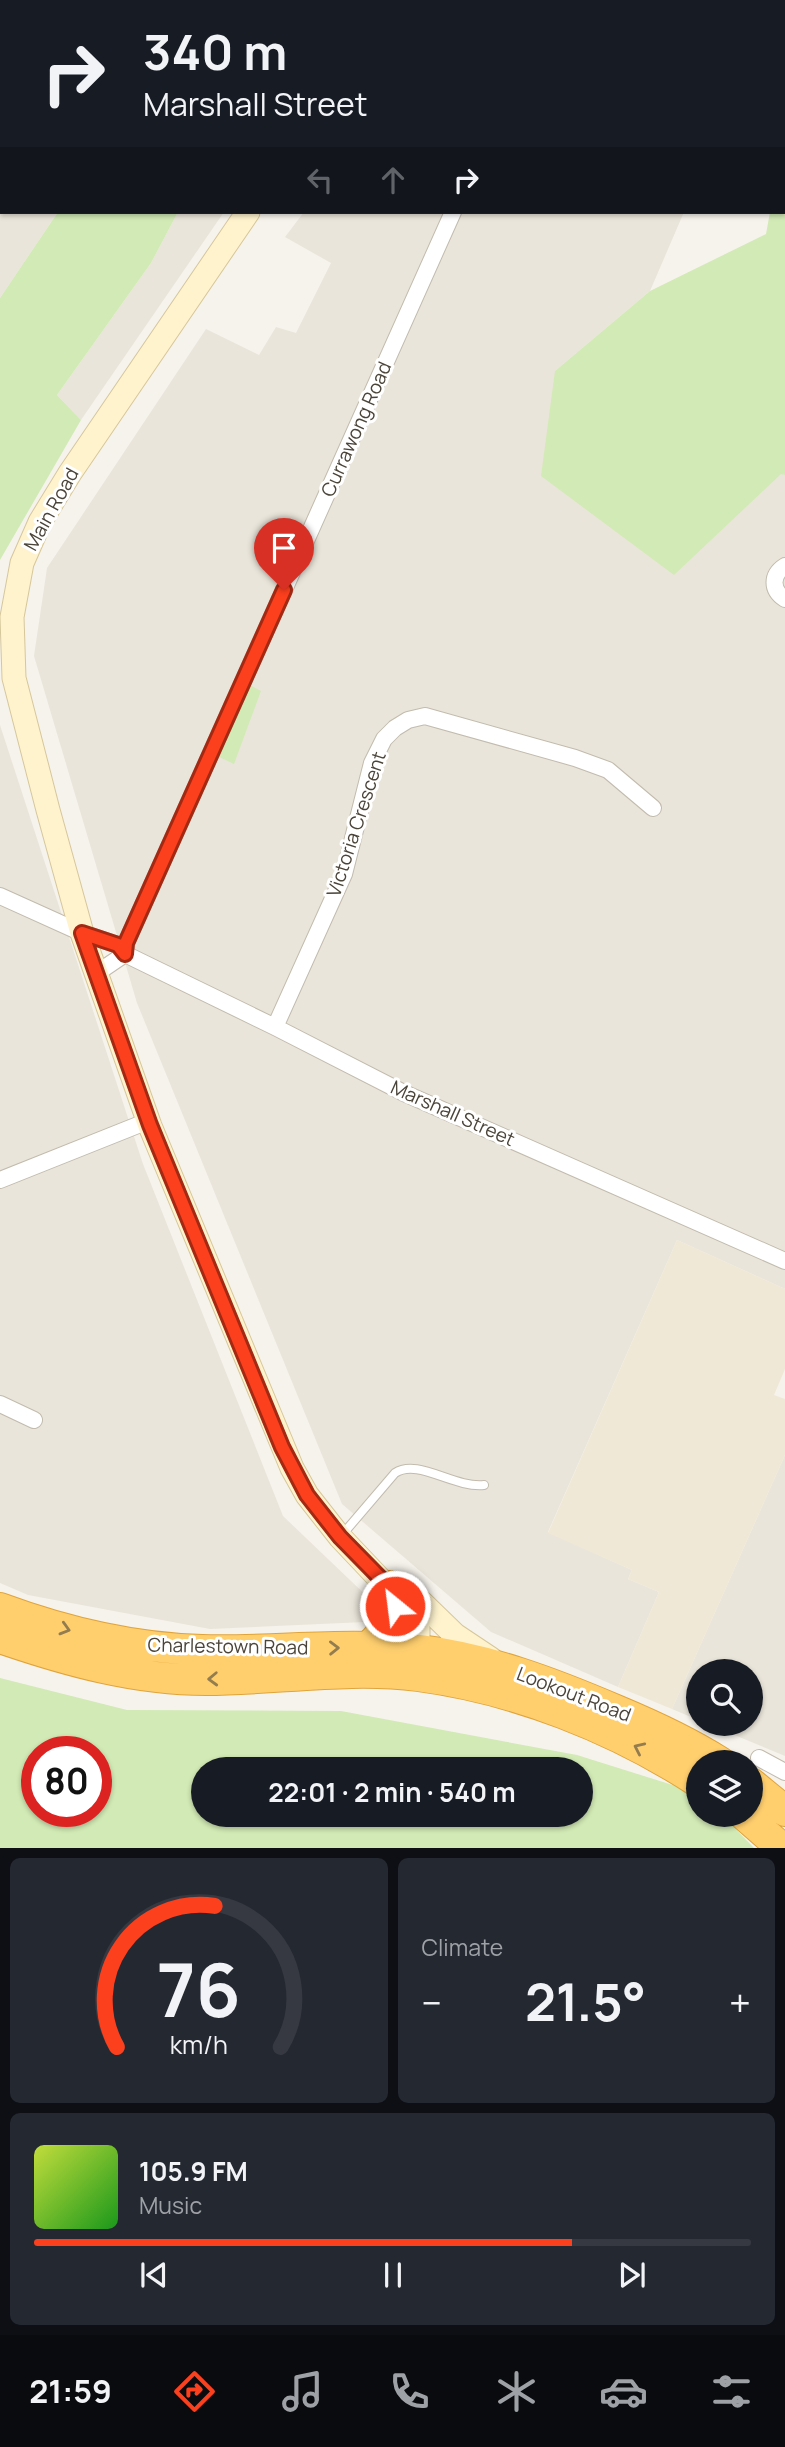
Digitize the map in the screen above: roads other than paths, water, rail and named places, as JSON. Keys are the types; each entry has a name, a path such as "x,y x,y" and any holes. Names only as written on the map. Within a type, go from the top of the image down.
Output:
{"highway":[{"path":"369,1647 392,1618 395,1606 389,1587"},
{"name":"Charlestown Road","path":"0,1608 81,1633 143,1646 201,1650 369,1647 418,1663"},
{"name":"Charlestown Road","path":"0,1638 93,1667 206,1680 368,1673 418,1663"},
{"name":"Lookout Road","path":"418,1663 510,1670 562,1687 663,1730 699,1750"},
{"name":"Lookout Road","path":"418,1663 552,1711 651,1754 686,1775"},
{"path":"763,1782 785,1811"},
{"path":"758,1827 782,1848"}],"main road":[{"name":"Main Road","path":"247,214 70,473 40,522 22,564 12,617 14,678 82,933 148,1121 282,1447 307,1495 340,1537 410,1611 416,1623 418,1663"},
{"path":"389,1587 422,1603 455,1635 510,1670"}],"street":[{"name":"Currawong Road","path":"125,954 126,943 452,214"},
{"path":"785,566 775,575 774,584 777,594 785,599"},
{"name":"Victoria Crescent","path":"275,1027 344,874 372,763 384,739 395,727 425,716 575,758 608,770 653,808"},
{"name":"Marshall Street","path":"0,896 82,933 118,945 125,954 404,1093 785,1261"},
{"path":"97,973 125,954"},
{"path":"0,1180 148,1121"},
{"path":"0,1404 34,1420"},
{"path":"763,1771 785,1772"}],"lane":[{"path":"340,1537 402,1468 414,1467 461,1485 484,1485"}]}
